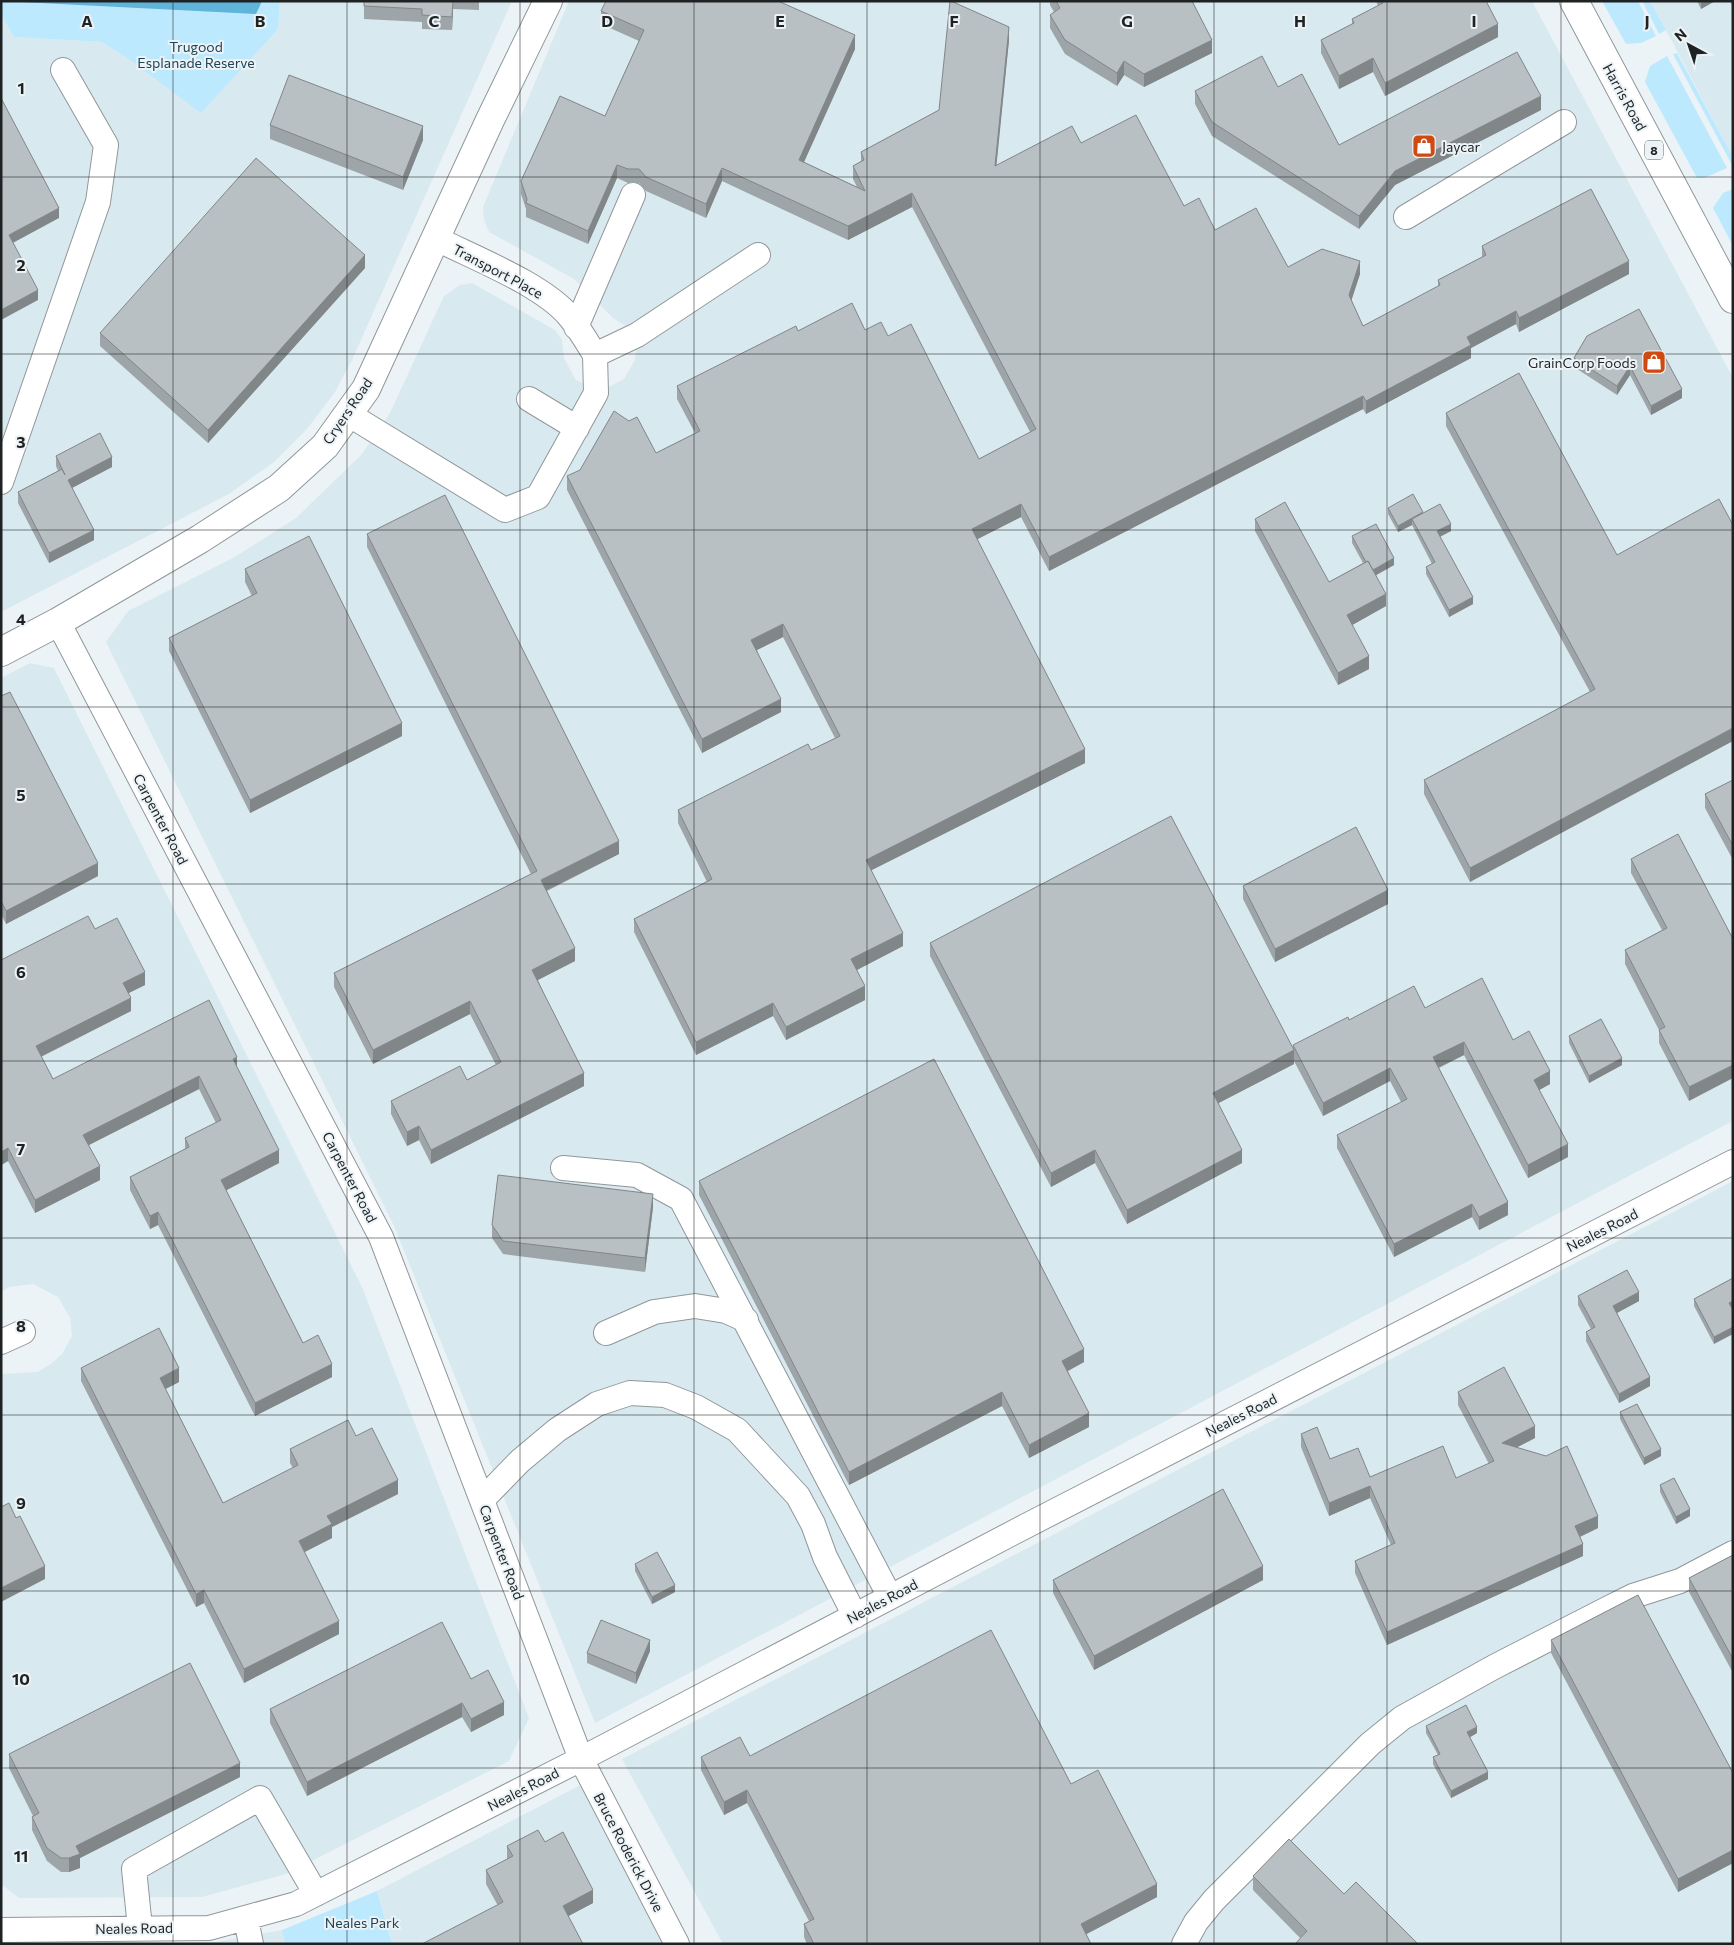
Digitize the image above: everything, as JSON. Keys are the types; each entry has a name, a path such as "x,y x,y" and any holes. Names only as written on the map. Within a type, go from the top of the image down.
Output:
{"main road":[{"name":"Cryers Road","path":"1,652 58,622 192,544 279,488 325,446 366,389 490,120 548,1"},
{"name":"Harris Road","path":"1574,1 1733,299"}],"street":[{"path":"1,482 98,202 106,145 63,70"},
{"path":"1406,217 1564,122"},
{"path":"576,327 633,195"},
{"name":"Transport Place","path":"435,238 526,283 550,300 569,316 595,355"},
{"path":"348,414 505,510 538,497 596,394 595,355 637,335 758,255"},
{"path":"529,399 577,428"},
{"name":"Carpenter Road","path":"58,622 382,1237 581,1759"},
{"name":"Neales Road","path":"1,1930 209,1928 296,1904 581,1759 890,1597 1733,1162"},
{"path":"563,1168 637,1175 681,1199 890,1597"},
{"path":"606,1333 654,1312 695,1306 726,1311 746,1320"},
{"path":"1,1342 23,1332"},
{"path":"482,1500 520,1461 557,1430 597,1404 630,1393 665,1395 696,1407 737,1430 798,1496 813,1524 825,1557 855,1616"},
{"path":"1184,1944 1196,1922 1214,1900 1370,1744 1402,1718 1494,1667 1624,1600 1680,1581 1733,1553"},
{"name":"Bruce Roderick Drive","path":"581,1759 677,1944"},
{"path":"140,1928 134,1869 260,1798 316,1894"},
{"path":"246,1919 251,1944"}],"shaded area":[{"path":"280,1 512,1 352,360 335,392 307,429 274,462 229,494 1,612 1,15 14,37 102,42 130,60 278,30"},
{"path":"569,1 1532,1 1733,378 1733,1121 595,1723 394,1226 106,642 128,611 233,558 296,518 362,454 390,413 444,296 460,285 472,283 555,330 562,340 564,358 576,380 593,388 610,386 624,379 635,360 636,350 627,327 613,318 574,279 489,232 484,220 483,207"},
{"path":"1650,1 1733,1 1733,157 1666,30"},
{"path":"30,663 54,668 362,1287 529,1718 509,1761 286,1874 202,1897 19,1898 1,1884 1,1374 37,1372 51,1364 62,1354 72,1336 70,1318 58,1297 33,1284 9,1287 1,1292 1,678"},
{"path":"1733,1181 1733,1944 723,1944 622,1759"},
{"path":"590,1780 676,1944 392,1944 377,1891"},
{"path":"282,1930 285,1944 143,1944 216,1942"}],"green space":[{"name":"Trugood Esplanade Reserve","path":"1,1 280,1 278,29 201,113 130,60 102,42 14,37 1,15"},
{"path":"1602,1 1638,1 1656,36 1641,43 1626,44"},
{"path":"1642,1 1650,1 1666,30 1659,34"},
{"path":"1677,53 1733,157 1733,167 1673,54"},
{"path":"1667,56 1727,168 1704,178 1697,178 1645,82 1650,66"},
{"path":"1733,189 1733,246 1713,208 1723,193"},
{"name":"Neales Park","path":"377,1891 392,1944 285,1944 282,1930"}],"water":[{"path":"1,1 262,1 256,14"}],"building":[{"path":"364,1 453,1 452,17 422,15 422,9 364,6"},
{"path":"606,1 778,1 855,35 799,160 865,191 853,166 864,160 861,152 939,110 951,1 1009,27 995,166 1072,126 1081,143 1136,115 1184,206 1199,198 1215,230 1256,208 1288,267 1322,249 1360,261 1349,295 1363,326 1440,285 1438,280 1486,255 1482,246 1591,189 1629,261 1519,318 1516,311 1467,337 1471,345 1366,401 1363,396 1049,557 1021,504 972,529 1085,749 866,860 903,933 851,959 865,986 786,1027 773,1003 696,1042 634,919 712,879 678,810 808,744 811,750 840,736 783,624 751,640 781,699 702,739 567,476 580,470 614,411 629,421 637,417 656,453 700,431 677,386 796,326 798,331 852,303 865,330 881,322 888,336 911,324 979,459 1036,429 912,193 848,226 722,168 706,204 646,177 639,169 628,169 617,165 588,231 526,203 527,199 521,181 560,96 605,116 644,30 601,11"},
{"path":"1056,1 1192,1 1212,40 1144,74 1124,61 1117,73 1065,40 1050,15 1060,8"},
{"path":"1382,1 1486,1 1498,24 1385,83 1373,58 1339,76 1321,40 1354,23 1352,19 1383,3"},
{"path":"1517,52 1541,96 1395,171 1359,216 1212,122 1195,91 1262,56 1278,87 1302,74 1339,145"},
{"path":"289,75 423,126 403,177 270,125"},
{"path":"1,98 59,208 9,235 38,290 1,310"},
{"path":"256,158 365,255 208,430 100,333"},
{"path":"1639,309 1682,389 1651,406 1630,366 1617,386 1574,358 1587,336"},
{"path":"1519,373 1617,555 1719,499 1733,525 1733,728 1470,868 1424,780 1595,689 1446,413"},
{"path":"100,433 112,457 68,480 94,530 49,553 18,492 62,469 65,475 56,456"},
{"path":"1413,494 1423,512 1398,526 1388,508"},
{"path":"445,495 619,841 541,880 575,948 532,970 584,1073 431,1150 419,1126 407,1132 391,1101 460,1066 467,1080 501,1062 470,1001 373,1050 334,973 537,871 367,534"},
{"path":"1285,502 1329,582 1368,561 1386,594 1347,615 1369,656 1338,673 1255,519"},
{"path":"1440,504 1451,524 1437,531 1473,597 1449,610 1426,567 1435,562 1412,519"},
{"path":"1376,524 1394,558 1373,570 1368,561 1366,562 1352,536"},
{"path":"309,536 402,723 250,800 169,638 257,593 245,569"},
{"path":"10,692 98,863 6,911 1,901 1,696"},
{"path":"1733,780 1733,846 1705,794"},
{"path":"1171,816 1294,1050 1213,1093 1242,1150 1127,1210 1095,1150 1051,1173 930,943"},
{"path":"1356,827 1388,890 1275,949 1243,886"},
{"path":"1678,834 1733,939 1733,1065 1689,1087 1659,1030 1665,1027 1625,950 1667,928 1631,859"},
{"path":"88,916 95,929 117,918 145,972 123,983 131,998 36,1046 53,1079 209,1000 237,1057 233,1059 279,1150 221,1180 303,1343 318,1335 332,1364 255,1403 158,1212 150,1216 130,1177 189,1147 185,1138 221,1120 199,1076 83,1135 100,1166 35,1200 8,1148 1,1152 1,960"},
{"path":"1482,978 1513,1040 1529,1031 1550,1071 1534,1080 1568,1144 1528,1165 1464,1042 1433,1057 1508,1202 1479,1217 1472,1204 1394,1244 1337,1135 1407,1099 1390,1068 1323,1103 1293,1045 1348,1017 1349,1020 1414,986 1425,1008"},
{"path":"1601,1019 1622,1058 1589,1076 1569,1036"},
{"path":"934,1059 1084,1349 1062,1361 1089,1413 1029,1445 1002,1392 849,1472 699,1181"},
{"path":"498,1175 653,1194 645,1258 503,1241 492,1225"},
{"path":"1627,1270 1639,1292 1613,1306 1650,1377 1619,1394 1586,1332 1595,1327 1578,1296"},
{"path":"1733,1278 1733,1301 1729,1303 1733,1310 1733,1327 1714,1337 1694,1299"},
{"path":"159,1328 179,1368 160,1378 223,1503 298,1465 290,1449 348,1420 356,1436 372,1428 398,1480 327,1516 332,1524 299,1541 339,1621 244,1669 204,1590 196,1594 81,1368"},
{"path":"1504,1367 1535,1426 1502,1443 1546,1456 1567,1446 1598,1516 1575,1526 1583,1544 1387,1632 1355,1561 1395,1543 1370,1486 1329,1503 1301,1434 1317,1427 1330,1459 1358,1448 1370,1477 1443,1446 1456,1478 1494,1461 1458,1392"},
{"path":"1637,1404 1661,1449 1644,1458 1620,1412"},
{"path":"1674,1478 1690,1509 1676,1517 1660,1485"},
{"path":"1223,1489 1263,1566 1094,1656 1053,1580"},
{"path":"9,1503 16,1518 20,1516 45,1566 1,1588 1,1507"},
{"path":"657,1552 675,1585 652,1597 635,1564"},
{"path":"1733,1555 1733,1659 1689,1578"},
{"path":"1638,1595 1733,1773 1733,1850 1678,1879 1551,1640"},
{"path":"601,1620 650,1640 636,1673 587,1653"},
{"path":"442,1622 471,1679 488,1670 504,1702 471,1719 462,1703 307,1782 270,1709"},
{"path":"991,1630 1071,1784 1098,1770 1157,1884 1081,1924 1091,1944 814,1944 804,1924 814,1919 747,1790 724,1802 701,1757 740,1737 750,1756"},
{"path":"190,1663 240,1763 76,1846 80,1854 69,1858 61,1858 47,1848 32,1817 39,1813 9,1754"},
{"path":"1466,1705 1477,1727 1467,1732 1488,1772 1451,1791 1433,1757 1440,1754 1426,1726"},
{"path":"538,1830 545,1842 563,1832 593,1890 563,1906 583,1944 422,1944 503,1902 486,1870 513,1856 507,1846"},
{"path":"1289,1839 1344,1894 1356,1882 1418,1944 1295,1944 1307,1931 1253,1876"}],"place":[{"name":"Jaycar","path":"1424,146"},
{"name":"GrainCorp Foods","path":"1654,362"}]}
